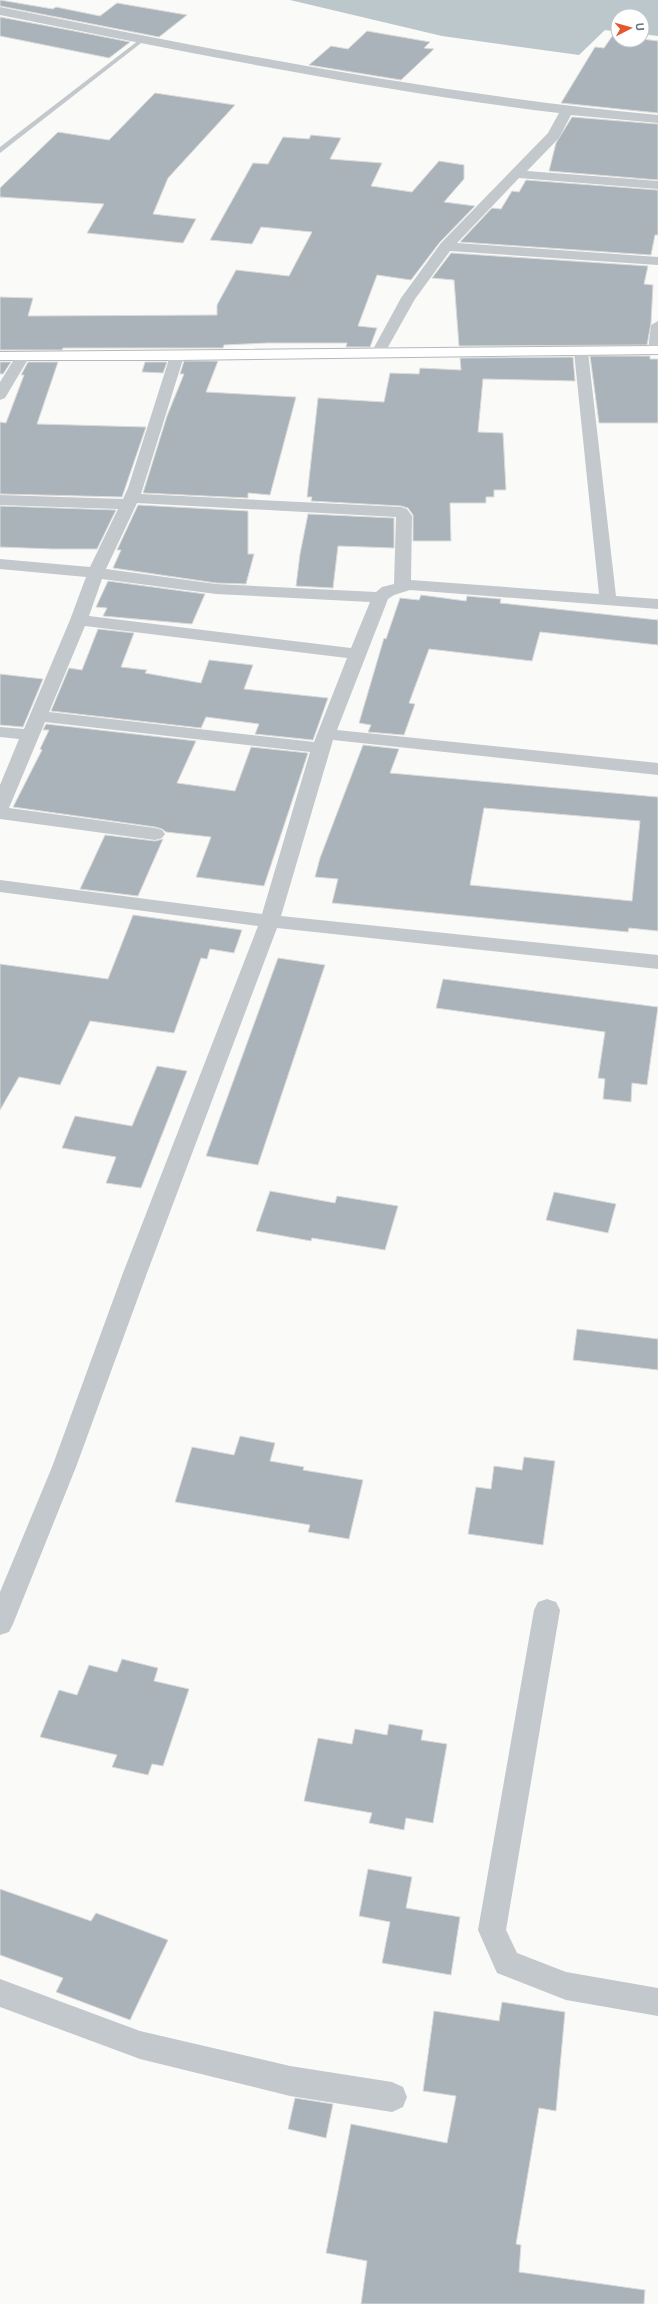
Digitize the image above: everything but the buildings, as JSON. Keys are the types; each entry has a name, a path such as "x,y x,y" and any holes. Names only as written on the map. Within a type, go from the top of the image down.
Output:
{"highway":[{"path":"0,356 177,356 656,350"}],"street":[{"path":"0,11 264,64 420,91 566,112 658,119"},
{"path":"378,353 408,298 446,246 554,135 566,112"},
{"path":"515,174 658,185"},
{"path":"446,246 504,252 658,261"},
{"path":"656,350 658,325"},
{"path":"581,352 608,599"},
{"path":"0,395 23,356"},
{"path":"0,807 79,620 96,573 128,501 136,488 177,356"},
{"path":"0,500 128,501 401,512 404,516 402,586"},
{"path":"0,564 96,573 216,589 380,597"},
{"path":"0,1624 64,1467 135,1273 270,922 324,741 380,597 388,591 402,586 608,599 658,604"},
{"path":"79,620 358,654"},
{"path":"39,716 658,769"},
{"path":"0,732 30,735"},
{"path":"0,813 155,834"},
{"path":"0,886 270,922 658,962"},
{"path":"547,1610 492,1930 507,1963 566,1986 658,2002"},
{"path":"0,1993 140,2045 290,2081 392,2098"}],"lane":[{"path":"0,151 143,39"}],"shaded area":[{"path":"290,0 658,0 658,36 650,35 650,8 610,8 610,31 605,30 579,55 442,36"}]}
